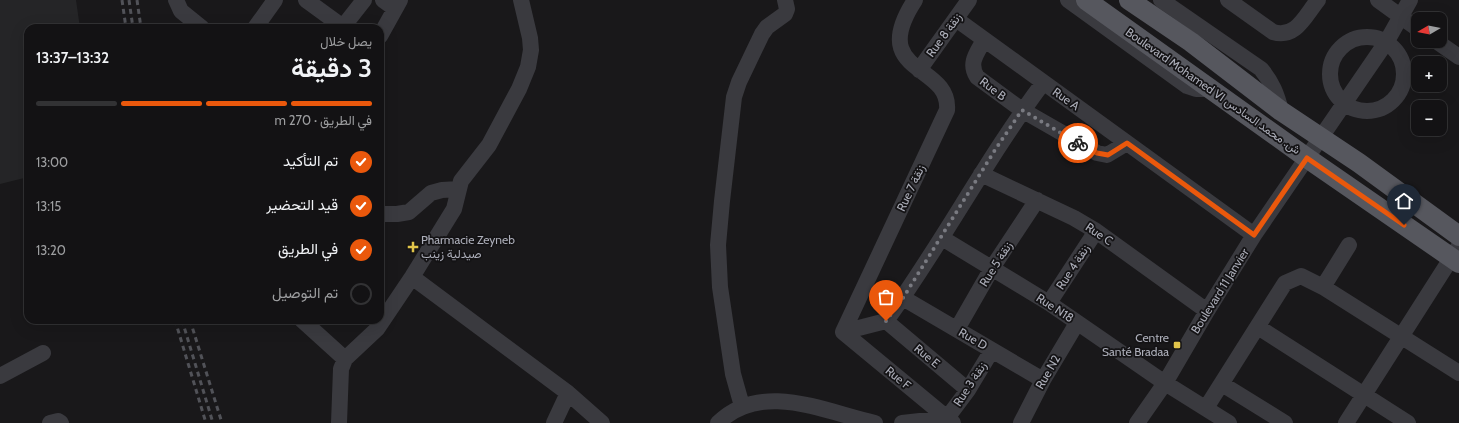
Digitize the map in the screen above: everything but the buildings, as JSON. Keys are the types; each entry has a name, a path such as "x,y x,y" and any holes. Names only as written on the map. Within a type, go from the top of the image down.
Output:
{"main road":[{"name":"Boulevard Mohamed VI ش. محمد السادس","path":"1129,0 1197,36 1281,111 1359,163 1459,236"},
{"name":"Boulevard Mohamed VI ش. محمد السادس","path":"1091,8 1159,59 1211,89 1307,158 1457,256"}],"street":[{"path":"258,24 275,0"},
{"path":"306,0 337,24"},
{"path":"345,24 364,0"},
{"path":"384,318 454,209 461,181 489,145 520,89 528,67 531,50 530,38 521,0"},
{"path":"742,406 732,368 720,287 718,245 722,201 734,97 744,70 762,34 767,27 786,14 787,9 785,0"},
{"name":"Rue 7 زنقة","path":"843,332 947,110 948,104 944,94 936,84 903,54 899,38 901,26 915,0"},
{"name":"Rue 8 زنقة","path":"919,70 970,0"},
{"path":"1068,0 1091,8"},
{"path":"1161,0 1197,36"},
{"path":"1228,0 1272,32 1281,34 1294,31 1318,0"},
{"path":"1378,0 1411,24"},
{"name":"Boulevard 11 Janvier","path":"1137,423 1165,383 1206,311 1254,235 1387,41 1410,0"},
{"path":"384,25 392,3"},
{"path":"182,4 199,24"},
{"name":"Rue A","path":"956,19 1042,83 1254,235"},
{"path":"1365,36 1387,41 1403,60 1404,84 1390,105 1367,112 1344,104 1331,85 1331,62 1344,44 1365,36"},
{"name":"Rue B","path":"984,40 972,63 973,71 976,77 1022,110 1097,153 1108,155 1127,143"},
{"path":"1446,48 1459,57"},
{"path":"843,332 886,321 903,298 942,238 1022,110 1042,83"},
{"name":"Rue C","path":"981,174 1037,200 1096,231 1206,311"},
{"path":"384,214 409,212 431,193 442,190 459,189"},
{"name":"Rue 5 زنقة","path":"957,329 992,268 1037,200"},
{"name":"Rue 4 زنقة","path":"1050,303 1096,231"},
{"name":"Rue N18","path":"942,238 1050,303 1165,383 1229,423"},
{"path":"1323,287 1349,245"},
{"path":"1346,423 1400,337 1457,256"},
{"path":"412,276 568,393 602,423"},
{"path":"1206,408 1285,283 1292,278 1301,276 1323,287 1459,373"},
{"name":"Rue D","path":"903,298 1043,380"},
{"name":"Rue E","path":"886,321 968,390"},
{"name":"Rue N2","path":"1021,423 1043,380 1077,323"},
{"path":"306,324 344,359"},
{"path":"339,423 341,369 344,359 380,324"},
{"path":"1258,327 1365,394 1408,423"},
{"name":"Rue F","path":"843,332 950,421"},
{"name":"Rue 3 زنقة","path":"950,421 992,350"},
{"path":"0,376 43,353"},
{"path":"1222,384 1285,423"},
{"path":"554,423 568,393"},
{"path":"718,423 742,406 774,401 798,402 874,423"},
{"path":"50,423 58,421 61,423"},
{"path":"902,423 950,421"}],"shaded area":[{"path":"0,0 76,0 79,24 24,24 24,178 0,184"}],"railway":[{"path":"122,0 125,24"},
{"path":"129,0 132,24"},
{"path":"137,0 140,24"},
{"path":"176,324 206,423"},
{"path":"183,324 213,423"},
{"path":"191,324 222,423"}],"way so far":[{"path":"886,321 903,298 942,238 995,150 1022,110 1078,143"}],"place":[{"name":"Pharmacie Zeyneb صيدلية زينب","path":"413,247"},
{"name":"Centre Santé Bradaa","path":"1177,345"}],"route":[{"path":"1078,143 1097,153 1108,155 1127,143 1254,235 1307,158 1404,225"}]}
